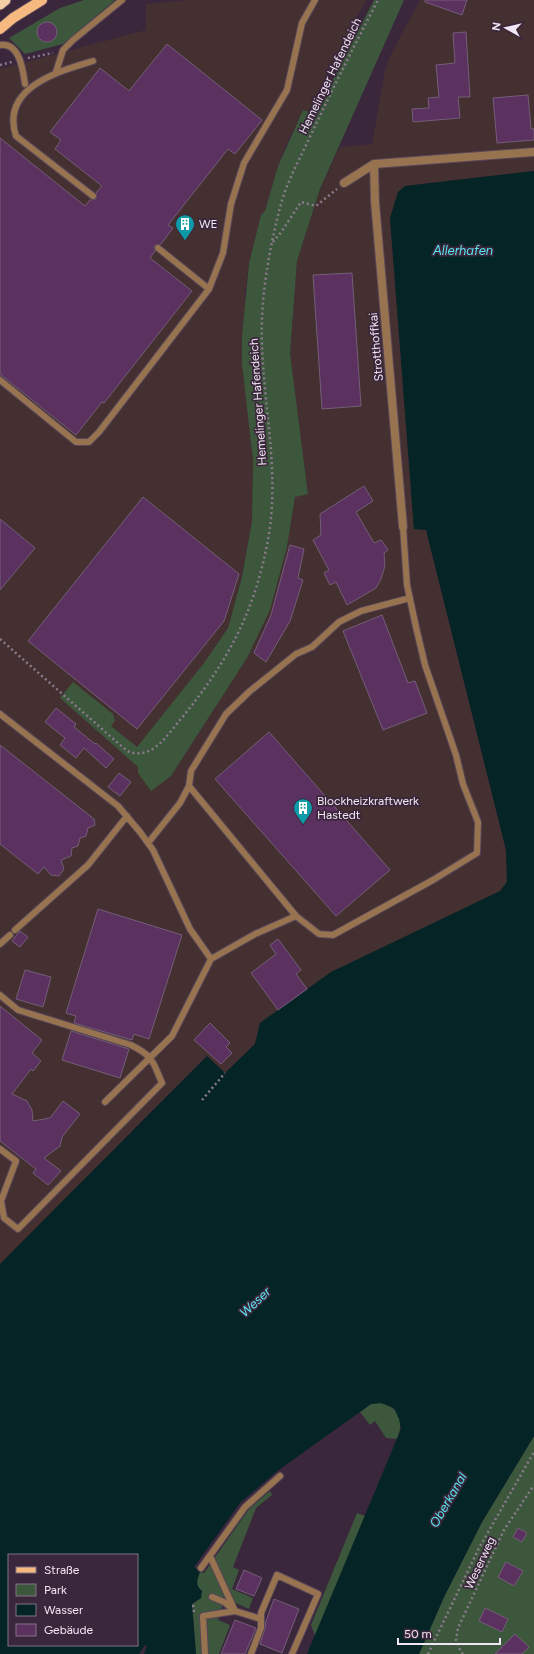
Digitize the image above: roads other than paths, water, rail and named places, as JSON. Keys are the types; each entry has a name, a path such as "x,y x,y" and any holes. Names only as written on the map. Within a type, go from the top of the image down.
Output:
{"highway":[{"path":"0,4 5,0"}],"main road":[{"path":"0,29 42,0"}],"street":[{"path":"344,183 374,164 534,152"},
{"name":"Strotthoffkai","path":"374,164 375,202 403,527"}],"lane":[{"path":"56,72 63,50 122,0"},
{"path":"0,380 76,442 89,442 99,432 210,289 224,253 232,204 244,163 287,90 302,23 315,0"},
{"path":"0,45 13,49 21,60 25,84"},
{"path":"19,89 25,84 56,72 93,62"},
{"path":"7,125 16,136 93,196"},
{"path":"158,248 210,289"},
{"path":"188,786 296,916 319,934 333,935 433,880 477,853 478,822 463,784 456,755 425,665 407,585 403,527"},
{"path":"148,843 180,803 188,786 191,771 226,714 250,691 296,654 312,647 339,622 361,611 410,598"},
{"path":"0,714 118,806 127,816 148,843 190,929 211,959"},
{"path":"15,930 88,865 127,816"},
{"path":"105,1102 172,1036 211,959 255,934 296,916"},
{"path":"0,944 10,935"},
{"path":"0,995 18,1010 131,1045 151,1057 162,1083 18,1229 4,1218 1,1200 16,1161 0,1149"},
{"path":"201,1568 246,1507 280,1476"},
{"path":"210,1556 235,1611"},
{"path":"251,1654 261,1628 261,1613 277,1575 318,1594 292,1654"},
{"path":"212,1597 224,1602 235,1611 261,1619"},
{"path":"205,1654 203,1616 235,1611"}],"water":[{"path":"534,171 534,1436 482,1522 444,1597 419,1654 307,1654 401,1429 399,1419 394,1408 381,1403 371,1404 276,1472 240,1503 194,1567 200,1572 197,1582 198,1587 202,1591 201,1598 192,1604 196,1654 144,1654 147,1646 145,1645 139,1654 0,1654 0,1264 207,1056 225,1073 255,1044 260,1023 331,972 500,891 507,882 506,850 426,530 414,529 390,218 398,192 405,186"}],"place":[{"name":"WE","path":"185,241"},
{"name":"Blockheizkraftwerk Hastedt","path":"303,825"}],"water label":[{"name":"Allerhafen","path":"463,250"},
{"name":"Weser","path":"255,1302"},
{"name":"Oberkanal","path":"448,1500"}]}
